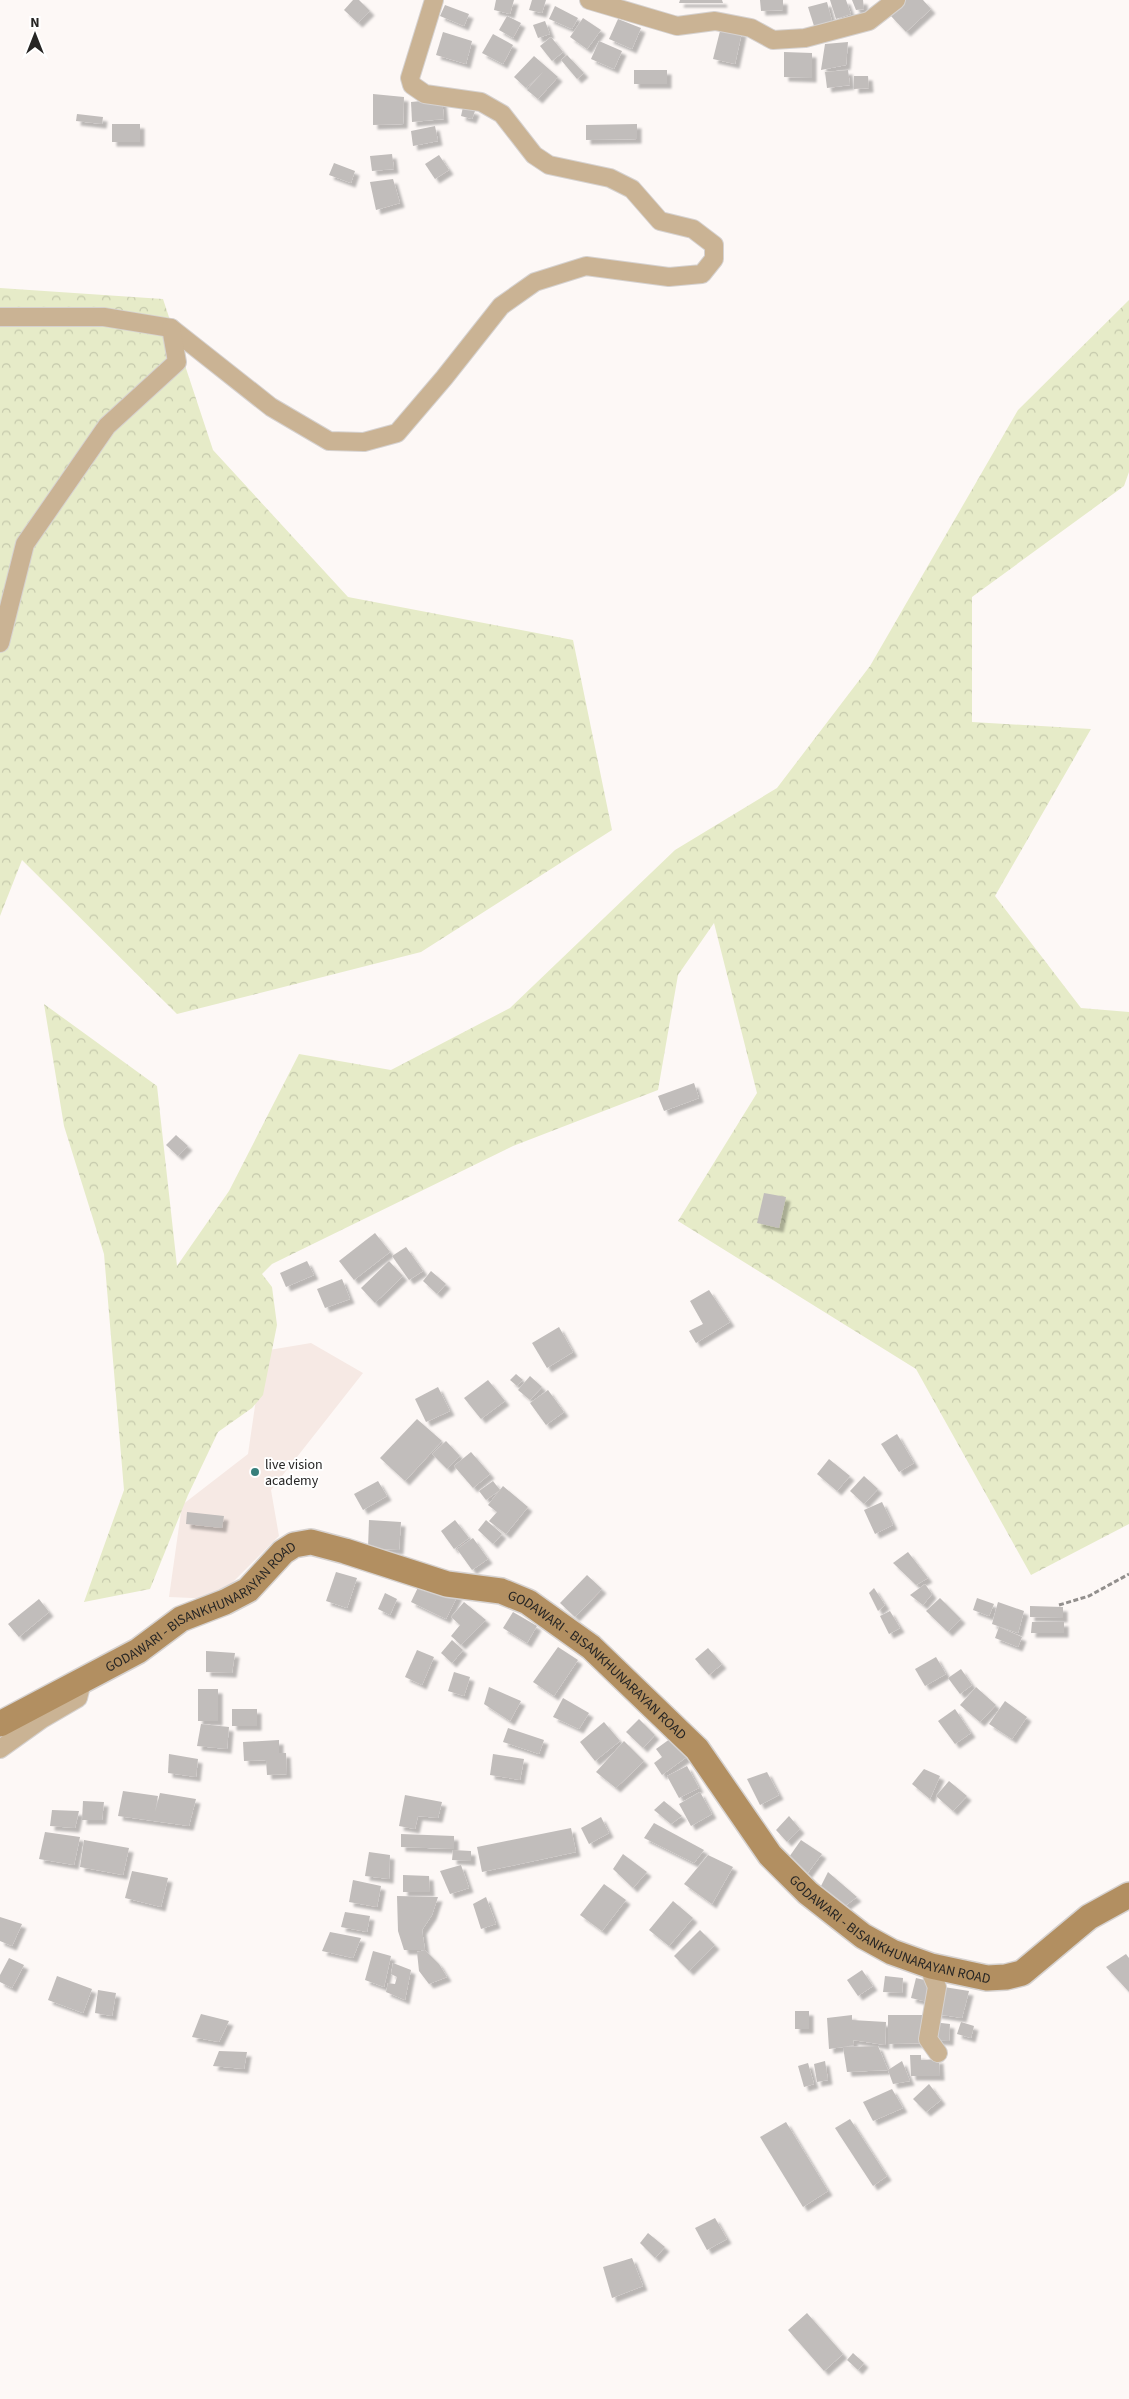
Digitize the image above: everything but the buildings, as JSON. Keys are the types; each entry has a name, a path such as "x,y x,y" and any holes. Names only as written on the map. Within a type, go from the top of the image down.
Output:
{"street":[{"path":"0,318 104,318 171,328 271,408 329,441 364,442 398,433 501,306 535,282 586,266 668,277 702,274 714,259 714,245 692,229 660,221 632,190 610,178 549,165 534,155 502,114 481,102 426,94 412,86 410,78 434,0"},
{"path":"589,0 676,26 715,21 751,28 773,40 805,38 869,21 896,0"},
{"path":"0,643 25,544 107,426 177,362 171,328"},
{"name":"GODAWARI - BISANKHUNARAYAN ROAD","path":"0,1724 138,1651 181,1619 226,1602 248,1590 283,1552 302,1543 311,1542 447,1584 501,1591 528,1602 591,1647 697,1749 770,1855 808,1893 864,1936 892,1952 931,1966 987,1978 1006,1977 1022,1973 1089,1917 1129,1895"},
{"path":"0,1749 42,1719 78,1698 82,1682"},
{"path":"931,1966 932,1975 937,1986 928,2039 938,2053"}],"path":[{"path":"1059,1604 1089,1596 1129,1574"}],"shaded area":[{"name":"live vision academy","path":"311,1343 363,1373 271,1490 279,1536 216,1599 169,1597 182,1505 248,1454 263,1351"}],"green space":[{"path":"0,288 163,299 213,450 348,597 573,640 612,830 421,952 177,1014 22,860 0,916"},
{"path":"1129,300 1129,472 1124,486 972,597 972,722 1091,729 995,896 1081,1008 1129,1012 1129,1524 1031,1575 916,1369 678,1221 757,1093 714,923 678,975 658,1090 513,1146 272,1264 262,1274 272,1287 277,1325 263,1395 252,1408 218,1432 188,1495 150,1589 84,1602 124,1490 104,1254 64,1126 44,1004 157,1086 177,1266 229,1191 299,1054 391,1070 510,1008 675,850 777,788 870,666 1018,410"}],"place":[{"name":"live vision academy","path":"255,1472"}]}
